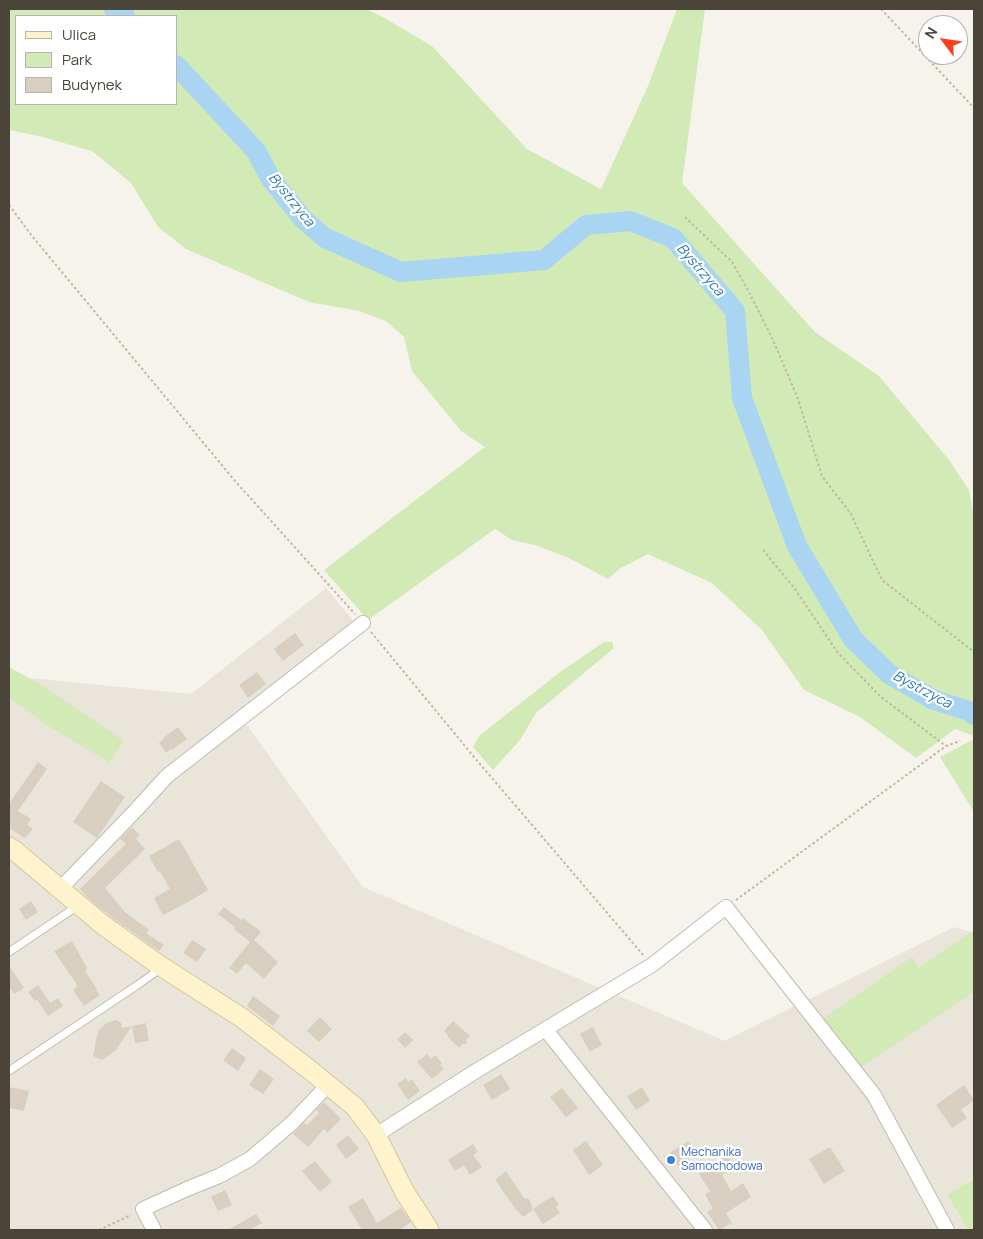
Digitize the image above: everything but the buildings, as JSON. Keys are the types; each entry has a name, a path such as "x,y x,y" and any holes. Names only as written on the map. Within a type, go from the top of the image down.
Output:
{"street":[{"path":"60,889 167,776 364,623"},
{"path":"9,847 103,925 163,967 242,1018 356,1107 376,1135 404,1191 429,1230"},
{"path":"376,1135 652,965 726,907 874,1095 946,1230"},
{"path":"546,1030 705,1230"},
{"path":"154,1230 143,1209 219,1176 250,1159 292,1123 328,1085"}],"lane":[{"path":"9,952 79,905"},
{"path":"9,1071 163,967"}],"path":[{"path":"881,9 974,108"},
{"path":"9,205 32,236 235,481 364,623 474,757 652,965"},
{"path":"684,217 732,262 749,292 773,340 798,399 822,476 851,514 882,580 974,652"},
{"path":"763,550 795,589 838,653 881,697 946,746"},
{"path":"726,907 946,746 960,741"},
{"path":"99,1230 143,1209"}],"shaded area":[{"path":"326,588 356,624 240,715 363,887 725,1041 954,927 974,933 974,1179 947,1196 968,1230 9,1230 9,676 191,694"}],"green space":[{"path":"9,9 366,9 432,46 527,149 601,189 648,86 677,9 705,9 682,183 815,332 879,376 949,460 969,490 974,517 974,736 955,729 916,758 860,717 804,690 762,630 712,583 648,554 619,569 608,579 569,558 535,545 512,540 495,529 368,620 324,570 485,447 461,431 412,371 404,337 386,321 359,311 309,302 186,249 158,227 131,183 92,151 39,136 9,130"},
{"path":"604,642 613,642 613,649 536,713 520,740 493,770 473,747 479,736 560,672"},
{"path":"9,667 40,684 124,741 109,762 53,729 9,698"},
{"path":"974,739 974,812 940,757"},
{"path":"974,930 974,992 858,1069 821,1020 912,957 919,968"},
{"path":"974,1179 974,1230 968,1230 947,1195"}],"waterway":[{"name":"Bystrzyca","path":"114,9 123,15"},
{"name":"Bystrzyca","path":"178,67 256,151 271,179 303,219 325,238 401,272 544,260 586,225 630,221 673,238 735,311 742,398 797,546 853,639 889,674 934,700 969,711 974,715"}],"place":[{"name":"Mechanika Samochodowa","path":"671,1160"}]}
